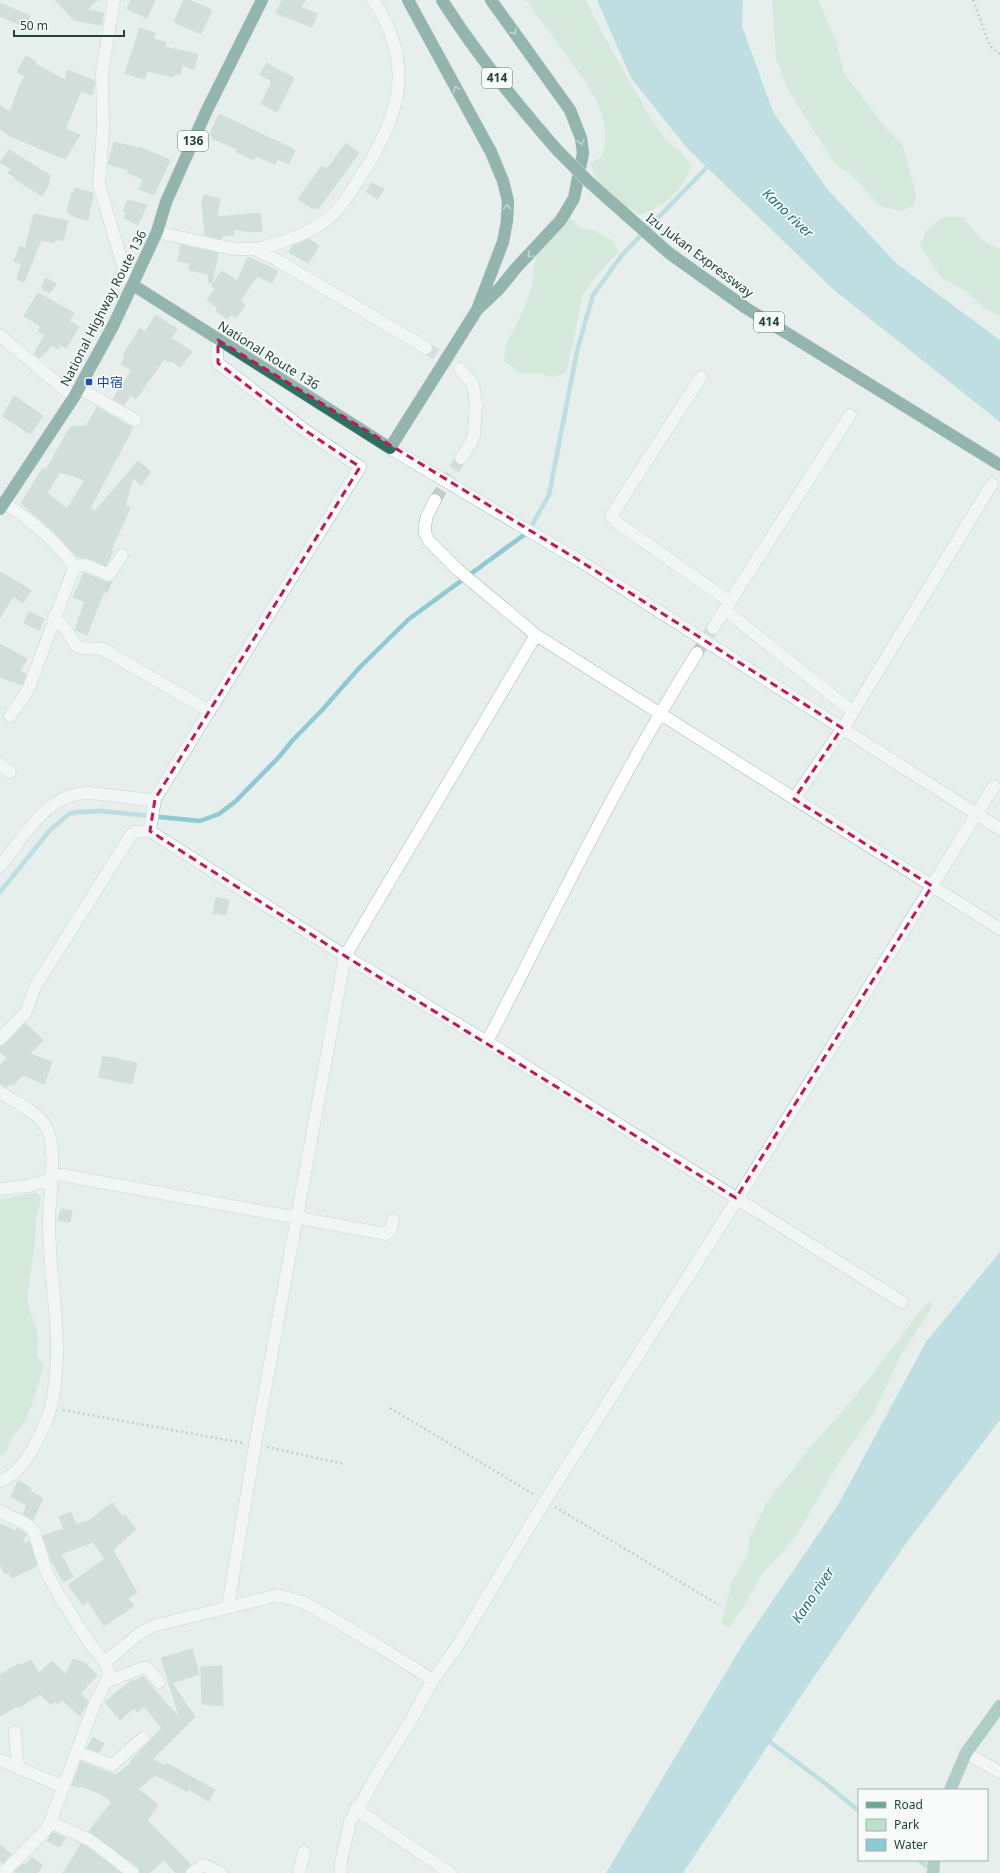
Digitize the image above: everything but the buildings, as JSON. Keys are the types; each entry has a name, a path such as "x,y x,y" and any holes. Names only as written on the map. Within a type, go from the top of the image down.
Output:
{"highway":[{"name":"National Highway Route 136","path":"2,506 76,393 133,285 157,232 166,202 206,112 262,0"},
{"path":"390,448 477,310 503,242 506,228 508,201 503,181 491,152 408,0"},
{"name":"Izu Jukan Expressway","path":"442,0 460,28 504,89 558,151 635,225 669,253 746,308 1000,465"},
{"path":"477,310 499,289 561,220 574,198 583,153 580,138 570,110 491,0"},
{"name":"National Route 136","path":"133,285 390,448"}],"main road":[{"path":"950,1789 966,1753 999,1709"},
{"path":"933,1873 934,1861"}],"street":[{"path":"114,0 102,72 103,128 100,185 122,262 133,285"},
{"path":"157,232 236,249 255,249 279,244 306,233 323,223 337,211 375,154 392,119 400,85 396,48 384,17 373,0"},
{"path":"255,249 426,348"},
{"path":"0,336 76,393 135,420"},
{"path":"150,830 154,802 360,467 306,431 218,363 218,340"},
{"path":"460,369 473,384 476,405 474,434 471,443 461,458"},
{"path":"702,377 611,516 619,524 727,606 853,712"},
{"path":"713,628 850,415"},
{"path":"390,448 580,561 842,728 978,811 1000,829"},
{"path":"794,799 853,712 992,484"},
{"path":"435,500 427,516 425,525 428,541 458,570 536,635 1000,929"},
{"path":"2,506 20,514 53,542 73,566"},
{"path":"73,566 86,565 109,575 122,555"},
{"path":"10,716 28,690 73,566"},
{"path":"54,616 76,645 80,648 103,649 209,711"},
{"path":"228,1606 255,1445 344,956 536,635"},
{"path":"487,1042 620,784 659,714 697,653"},
{"path":"0,764 10,772"},
{"path":"340,1873 350,1822 356,1809 408,1725 433,1680 458,1645 545,1501 994,786"},
{"path":"0,866 46,809 63,798 86,793 154,802"},
{"path":"0,1039 26,1012 35,987 131,835 135,832 150,830 344,956 487,1042 902,1302"},
{"path":"0,1092 39,1117 46,1128 50,1139 51,1176 49,1225 56,1306 57,1360 50,1408 29,1455 17,1471 0,1481"},
{"path":"0,1189 22,1187 51,1176 296,1217 386,1234 391,1230 393,1220"},
{"path":"0,1511 26,1524 34,1531 46,1571 88,1642 105,1662 109,1673 95,1703 64,1787 46,1830 3,1873"},
{"path":"105,1662 140,1633 153,1626 228,1606 278,1595 305,1603 433,1680"},
{"path":"106,1682 147,1668 159,1682"},
{"path":"14,1732 20,1769"},
{"path":"77,1752 112,1765 143,1738"},
{"path":"966,1753 1000,1772"},
{"path":"0,1760 64,1787"},
{"path":"356,1809 450,1873"},
{"path":"50,1822 90,1840 133,1873"},
{"path":"299,1873 304,1852"},
{"path":"192,1873 204,1866 221,1873"}],"path":[{"path":"972,0 990,46 1000,54"},
{"path":"50,1408 101,1419 255,1445 344,1464"}],"highlighted area":[{"path":"218,340 580,561 842,728 794,799 932,886 736,1198 345,956 150,831 155,799 360,467 306,431 218,363"}],"green space":[{"path":"526,0 586,0 599,27 648,114 666,140 680,151 691,165 684,182 665,202 649,212 640,215 609,194 599,181 590,163 601,158 605,144 605,130 597,103 583,78"},
{"path":"772,0 818,0 836,42 844,73 887,130 902,144 916,194 913,206 900,211 880,206 852,175 836,165 787,88 776,57"},
{"path":"561,209 580,228 595,231 613,241 619,252 603,268 582,295 566,374 551,377 540,373 520,373 504,360 506,345 522,314 531,289 539,238 549,222"},
{"path":"943,217 963,217 982,240 1000,249 1000,316 985,309 967,292 941,277 920,245 927,230"},
{"path":"30,1193 38,1193 41,1201 36,1218 35,1241 27,1301 38,1334 37,1355 43,1366 35,1396 26,1419 10,1441 7,1451 0,1456 0,1200"},
{"path":"933,1301 929,1312 901,1355 874,1412 838,1464 796,1536 761,1575 744,1606 729,1627 721,1624 732,1581 748,1555 749,1540 767,1502 806,1453 858,1393 925,1305"}],"water":[{"name":"Kano river","path":"597,0 743,0 742,26 773,112 828,190 897,264 1000,340 1000,422 834,290 687,148 631,78"},
{"name":"Kano river","path":"1000,1252 1000,1420 907,1542 811,1681 683,1873 606,1873 741,1647 838,1505 926,1342"}],"waterway":[{"path":"0,892 50,830 69,814 101,811 200,821 219,814 236,801 279,757 360,667 409,619 528,532 549,495 577,351 593,295 622,255 711,163"},
{"path":"766,1739 858,1810"},
{"path":"920,1861 931,1870"}],"tunnel":[{"path":"426,348 460,369"},
{"path":"435,500 461,458"},
{"path":"697,653 713,628"}],"place":[{"name":"中宿","path":"89,382"}]}
